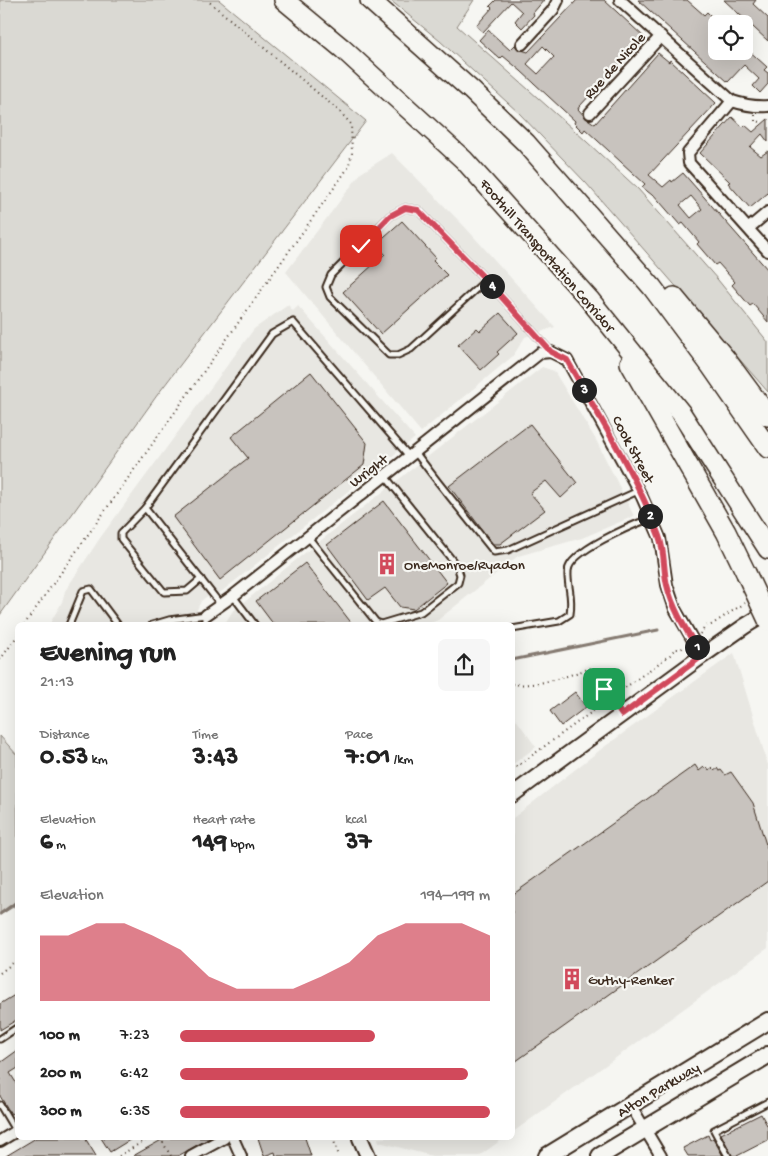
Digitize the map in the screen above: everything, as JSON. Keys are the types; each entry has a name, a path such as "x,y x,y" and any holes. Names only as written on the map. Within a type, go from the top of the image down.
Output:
{"highway":[{"name":"Foothill Transportation Corridor","path":"284,0 343,49 464,160 589,299 682,412 768,549"},
{"path":"370,0 472,91 587,198 620,233 725,358 768,416"},
{"path":"526,143 652,287 711,366 768,448"},
{"path":"589,299 632,366 726,532 768,620"}],"main road":[{"name":"Alton Parkway","path":"547,1156 768,1021"},
{"name":"Alton Parkway","path":"600,1156 768,1055"}],"street":[{"path":"522,44 554,10 558,0"},
{"path":"620,0 732,101 758,107 768,106"},
{"name":"Rue de Nicole","path":"590,113 661,36"},
{"path":"732,101 688,153 689,163 768,251"},
{"path":"749,228 768,212"},
{"name":"Wright","path":"205,620 221,605 540,354 551,352"},
{"name":"Cook Street","path":"551,352 567,360 639,490 660,538 667,584 675,609 702,656"},
{"path":"515,793 702,656 744,626 768,612"},
{"path":"631,1106 661,1156"},
{"path":"0,1141 15,1132"},
{"path":"191,1156 220,1140"},
{"path":"234,1140 241,1156"}],"lane":[{"path":"486,280 411,349 398,356 388,355 330,297 326,287 331,275 390,216 405,208 418,210 486,280 551,352"},
{"path":"201,580 187,591 164,592 121,539 121,534 144,508 272,334 293,322 412,454 494,552 508,550 639,490"},
{"path":"385,476 458,566 460,575 458,583 421,612 388,622"},
{"path":"144,508 221,605"},
{"path":"515,628 559,621 570,614 572,601 568,570 570,562 587,549 628,527 651,518"},
{"path":"308,537 376,622"},
{"path":"70,622 84,591 91,589 116,622"},
{"path":"233,596 253,622"},
{"path":"162,622 169,620 205,620"},
{"path":"0,1039 15,1029"},
{"path":"728,1156 714,1130 768,1102"},
{"path":"0,1105 15,1129"}],"path":[{"path":"26,622 348,168 352,153 352,124 338,110 207,0"},
{"path":"755,117 756,122 760,122"},
{"path":"702,633 706,626 711,625 746,602"},
{"path":"0,660 15,639"},
{"path":"515,768 670,655 675,649 681,649"},
{"path":"515,684 551,680 591,668 602,681 605,692 622,715"},
{"path":"0,973 15,961"},
{"path":"119,1156 146,1140"},
{"path":"161,1140 171,1156"},
{"path":"334,1140 339,1156"}],"shaded area":[{"path":"0,0 219,0 366,121 158,394 0,615"},
{"path":"390,0 474,0 457,26 638,189 718,280 768,342 768,392 586,183 519,113 440,41"},
{"path":"392,153 465,227 555,327 525,337 513,356 421,432 286,272 361,173"},
{"path":"288,305 293,311 298,306 415,438 221,592 206,597 201,601 195,614 198,622 51,622 62,602 65,591 100,538 254,329"},
{"path":"542,367 554,371 596,440 634,516 582,538 518,556 433,622 226,622 232,612"},
{"path":"734,653 768,765 768,948 515,1131 515,816 600,750"},
{"path":"515,718 536,747 515,763"},
{"path":"0,736 15,753 15,906 0,915"},
{"path":"378,1140 501,1140 479,1156 432,1156 379,1142"}],"building":[{"path":"496,0 544,0 522,28 515,21 522,12 511,2 483,32 476,26 492,8 490,6"},
{"path":"577,0 604,0 644,37 579,107 578,109 586,118 595,124 658,53 669,62 670,60 716,103 649,175 663,187 683,173 768,270 768,322 753,304 750,306 732,285 735,282 718,263 715,265 697,244 699,242 683,223 680,225 653,194 642,187 645,184 585,129 583,132 574,123 575,121 521,71 503,56 500,59 479,40 488,30 510,50 515,45 518,49 528,52","holes":["543,46 554,57 538,74 527,64","691,196 702,209 691,218 680,205"]},
{"path":"638,0 687,0 704,15 707,12 710,15 708,15 708,60 753,60 753,54 767,67 764,70 768,73 768,84 760,93 753,86 759,79 744,65 728,82"},
{"path":"724,0 756,0 753,4 768,18 768,41 753,27 753,15 740,15"},
{"path":"732,117 743,127 745,125 753,132 768,119 768,142 762,134 750,147 761,156 768,151 768,193 750,208 728,183 730,182 700,153"},
{"path":"402,221 436,258 433,261 447,275 381,334 343,292 385,254 376,244"},
{"path":"500,313 518,333 481,370 458,345 477,328 480,331"},
{"path":"311,372 367,443 364,465 220,580 173,517 248,458 231,437"},
{"path":"530,424 577,483 561,498 546,481 530,493 545,510 500,544 493,544 449,486"},
{"name":"OneMonroe/Ryadon","path":"384,501 447,583 414,609 400,607 385,588 368,600 327,545"},
{"path":"305,563 351,622 272,622 256,601"},
{"path":"575,692 586,707 561,726 550,711"},
{"name":"Guthy-Renker","path":"695,765 699,771 707,767 709,770 712,768 715,771 717,768 725,775 731,772 753,803 768,851 768,881 515,1062 515,893"},
{"path":"15,995 15,1021 0,1030 0,1004"},
{"path":"15,1052 15,1070 10,1073 15,1081 15,1112 11,1114 0,1096 0,1063"},
{"path":"761,1114 768,1127 768,1140 737,1156 732,1156 721,1134"},
{"path":"708,1135 710,1140 713,1138 723,1156 688,1156 683,1148"},
{"path":"33,1140 86,1140 96,1156 6,1156"},
{"path":"102,1140 130,1140 110,1152"},
{"path":"161,1140 206,1140 178,1156 133,1156"},
{"path":"259,1140 306,1140 311,1156 276,1156 275,1152 264,1156"}],"waterway":[{"path":"515,659 658,630"},
{"path":"0,914 15,903"}],"place":[{"name":"OneMonroe/Ryadon","path":"387,564"},
{"name":"Guthy-Renker","path":"572,979"}],"route":[{"path":"361,246 390,216 405,208 418,210 489,283 551,352 567,360 624,461 660,538 667,584 675,609 702,656 622,715 604,689"}]}
